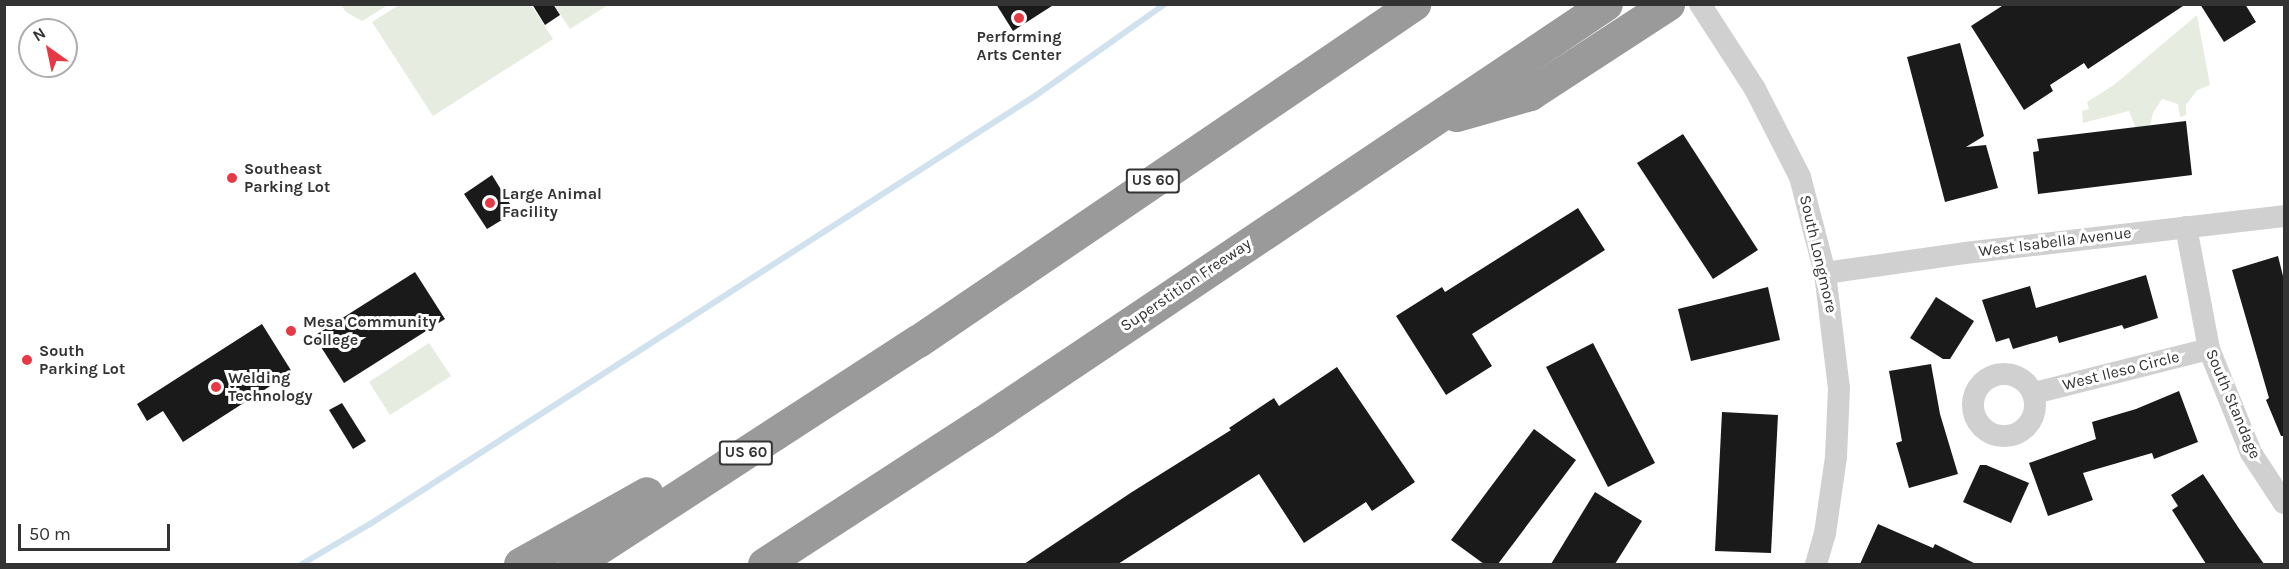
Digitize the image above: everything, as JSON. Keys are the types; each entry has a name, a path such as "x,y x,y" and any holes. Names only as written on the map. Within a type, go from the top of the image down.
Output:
{"highway":[{"name":"Superstition Freeway","path":"764,564 983,423 1606,4"},
{"path":"1426,123 1530,94 1668,4"},
{"name":"US 60","path":"574,564 918,341 1404,10"},
{"path":"520,564 918,341"},
{"path":"777,564 983,423"}],"street":[{"name":"South Longmore","path":"1705,12 1755,89 1800,177 1826,273 1839,388 1833,477 1825,533 1815,564"},
{"name":"West Isabella Avenue","path":"1826,273 2284,216"},
{"name":"South Standage","path":"2186,227 2209,349 2251,453 2284,503"},
{"name":"West Ileso Circle","path":"2034,393 2209,349"}],"shaded area":[{"path":"341,5 388,5 362,21 346,12"},
{"path":"399,5 531,5 553,39 433,116 372,22"},
{"path":"554,5 608,5 570,29"},
{"path":"2197,15 2210,85 2197,90 2186,105 2186,115 2180,117 2178,104 2162,99 2153,113 2150,125 2136,128 2129,111 2083,123 2082,111 2089,109 2087,102 2114,85"},
{"path":"429,343 451,376 390,415 369,382"}],"building":[{"path":"532,4 553,4 560,15 545,25"},
{"name":"Performing Arts Center","path":"996,4 1055,4 1013,31"},
{"path":"2005,4 2186,4 2088,69 2084,63 2050,85 2053,91 2024,110 1971,26"},
{"path":"2200,4 2245,4 2256,22 2224,42"},
{"path":"1960,43 1984,136 1966,147 1986,145 1998,188 1945,202 1907,57"},
{"path":"2186,121 2192,175 2038,194 2033,152 2039,151 2037,139"},
{"path":"1683,134 1758,250 1713,279 1637,163"},
{"name":"Large Animal Facility","path":"492,175 515,212 487,229 464,194"},
{"path":"1578,208 1605,250 1472,334 1492,366 1446,395 1396,316 1442,287 1445,292"},
{"path":"2278,256 2284,280 2284,436 2281,436 2266,400 2269,398 2232,270"},
{"path":"415,272 445,319 344,383 314,336"},
{"path":"2146,275 2158,318 2124,329 2122,325 2059,343 2057,336 2013,349 2009,338 1996,342 1982,300 2030,286 2036,308"},
{"path":"1768,287 1780,340 1691,361 1678,309"},
{"path":"1936,297 1974,321 1950,359 1943,359 1910,338"},
{"name":"Welding Technology","path":"262,324 292,372 183,442 163,411 147,421 137,404"},
{"path":"1593,343 1655,463 1608,487 1546,367"},
{"path":"1931,364 1940,414 1958,474 1909,488 1896,443 1902,441 1889,371"},
{"path":"1337,367 1415,482 1372,511 1366,502 1304,543 1259,474 1118,564 1024,564 1231,430 1229,428 1274,398 1279,406"},
{"path":"2179,391 2198,442 2154,459 2152,453 2083,473 2093,500 2048,516 2029,463 2096,439 2092,422 2136,409"},
{"path":"342,403 366,441 353,449 329,410"},
{"path":"1722,412 1778,415 1771,553 1715,551"},
{"path":"1534,429 1576,460 1498,564 1484,564 1451,540"},
{"path":"1980,465 1986,465 2029,483 2011,523 1963,502"},
{"path":"2203,474 2264,564 2206,564 2172,510 2178,506 2171,495"},
{"path":"1595,492 1642,521 1615,564 1551,564"},
{"path":"1878,524 1933,548 1935,544 1976,564 1860,564"}],"waterway":[{"path":"302,564 370,524 1035,96 1165,4"}],"place":[{"name":"Performing Arts Center","path":"1019,18"},
{"name":"Southeast Parking Lot","path":"232,178"},
{"name":"Large Animal Facility","path":"490,203"},
{"name":"Mesa Community College","path":"291,331"},
{"name":"South Parking Lot","path":"27,360"},
{"name":"Welding Technology","path":"216,387"}]}
